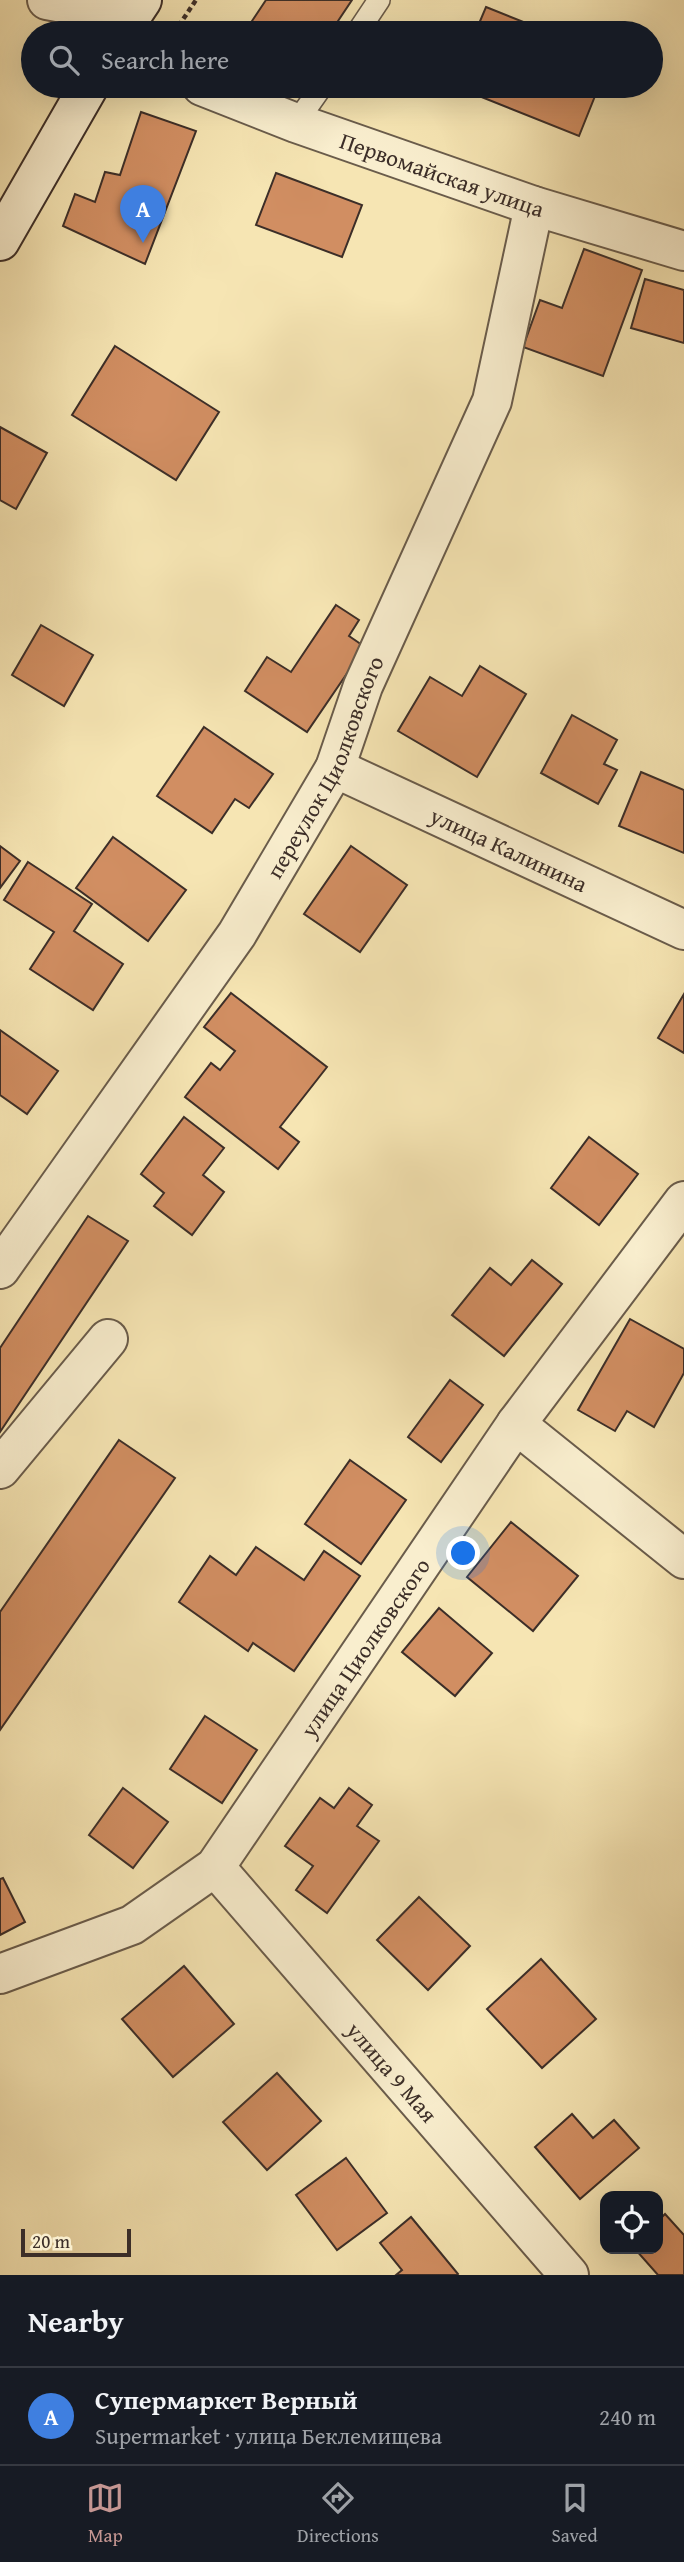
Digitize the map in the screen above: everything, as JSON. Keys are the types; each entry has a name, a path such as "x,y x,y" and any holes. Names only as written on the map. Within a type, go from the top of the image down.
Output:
{"street":[{"path":"47,0 131,12"},
{"path":"0,241 82,98"},
{"name":"Первомайская улица","path":"232,98 296,123 534,206 684,251"},
{"name":"переулок Циолковского","path":"0,1269 237,934 335,768 363,686 492,401 534,206"},
{"name":"улица Калинина","path":"335,768 684,930"},
{"name":"улица Циолковского","path":"0,1974 132,1925 215,1867 516,1424 684,1201"},
{"path":"0,1469 108,1339"},
{"path":"516,1424 684,1559"},
{"name":"улица 9 Мая","path":"215,1867 569,2275"}],"lane":[{"path":"365,21 379,0"},
{"path":"296,123 314,98"}],"path":[{"path":"182,21 196,0"}],"building":[{"path":"266,0 352,0 338,21 252,21"},
{"path":"486,7 521,21 480,21"},
{"path":"484,98 594,98 579,136"},
{"path":"141,112 196,131 145,264 63,226 75,194 95,202 105,172 120,175"},
{"path":"276,173 362,205 342,257 256,225"},
{"path":"584,249 642,270 603,376 523,347 540,300 562,308"},
{"path":"645,279 684,290 684,343 631,328"},
{"path":"115,346 219,412 176,480 72,415"},
{"path":"0,427 47,453 16,509 0,500"},
{"path":"336,605 359,620 349,636 365,647 307,732 245,691 267,657 291,672"},
{"path":"41,625 93,655 64,706 12,675"},
{"path":"480,666 526,694 477,777 398,731 430,677 462,696"},
{"path":"572,715 617,740 604,764 617,770 598,804 541,773"},
{"path":"204,727 273,774 249,808 235,799 212,833 157,796"},
{"path":"641,772 684,790 684,853 619,826"},
{"path":"113,837 186,890 148,941 76,888"},
{"path":"0,846 20,861 0,888"},
{"path":"351,846 407,885 360,952 304,914"},
{"path":"28,862 92,904 74,931 123,964 93,1010 30,969 54,932 4,900"},
{"path":"231,993 327,1067 280,1127 299,1142 278,1169 185,1097 211,1063 220,1070 235,1051 204,1027"},
{"path":"684,994 684,1053 658,1038"},
{"path":"0,1030 58,1071 27,1114 0,1095"},
{"path":"184,1117 224,1148 203,1175 224,1192 192,1235 154,1206 164,1193 141,1174"},
{"path":"589,1137 638,1174 599,1225 551,1188"},
{"path":"88,1216 128,1241 0,1432 0,1348"},
{"path":"532,1260 562,1284 504,1356 452,1315 490,1268 511,1285"},
{"path":"630,1319 684,1349 684,1373 654,1427 627,1411 615,1431 578,1410"},
{"path":"450,1380 483,1405 441,1462 408,1437"},
{"path":"119,1440 175,1478 0,1730 0,1612"},
{"path":"350,1460 406,1500 361,1564 305,1524"},
{"path":"511,1522 578,1576 533,1631 467,1577"},
{"path":"256,1547 304,1580 324,1551 360,1576 294,1671 253,1643 248,1651 179,1602 210,1556 236,1575"},
{"path":"439,1608 492,1653 455,1696 402,1652"},
{"path":"205,1716 257,1750 222,1803 170,1769"},
{"path":"123,1788 168,1822 133,1868 89,1835"},
{"path":"349,1788 372,1805 357,1826 379,1841 327,1913 296,1890 313,1866 285,1846 320,1798 334,1808"},
{"path":"3,1878 25,1922 0,1935 0,1879"},
{"path":"419,1897 470,1946 428,1990 377,1940"},
{"path":"541,1959 596,2019 542,2068 487,2009"},
{"path":"184,1966 234,2024 173,2077 122,2019"},
{"path":"277,2073 321,2121 267,2170 223,2122"},
{"path":"572,2114 593,2138 614,2120 639,2148 580,2199 535,2147"},
{"path":"346,2158 387,2213 337,2250 296,2195"},
{"path":"665,2214 684,2235 684,2275 658,2275 639,2254 663,2254"},
{"path":"411,2217 457,2275 396,2275 402,2270 380,2243"}],"place":[{"name":"Супермаркет Верный","path":"143,243"}]}
